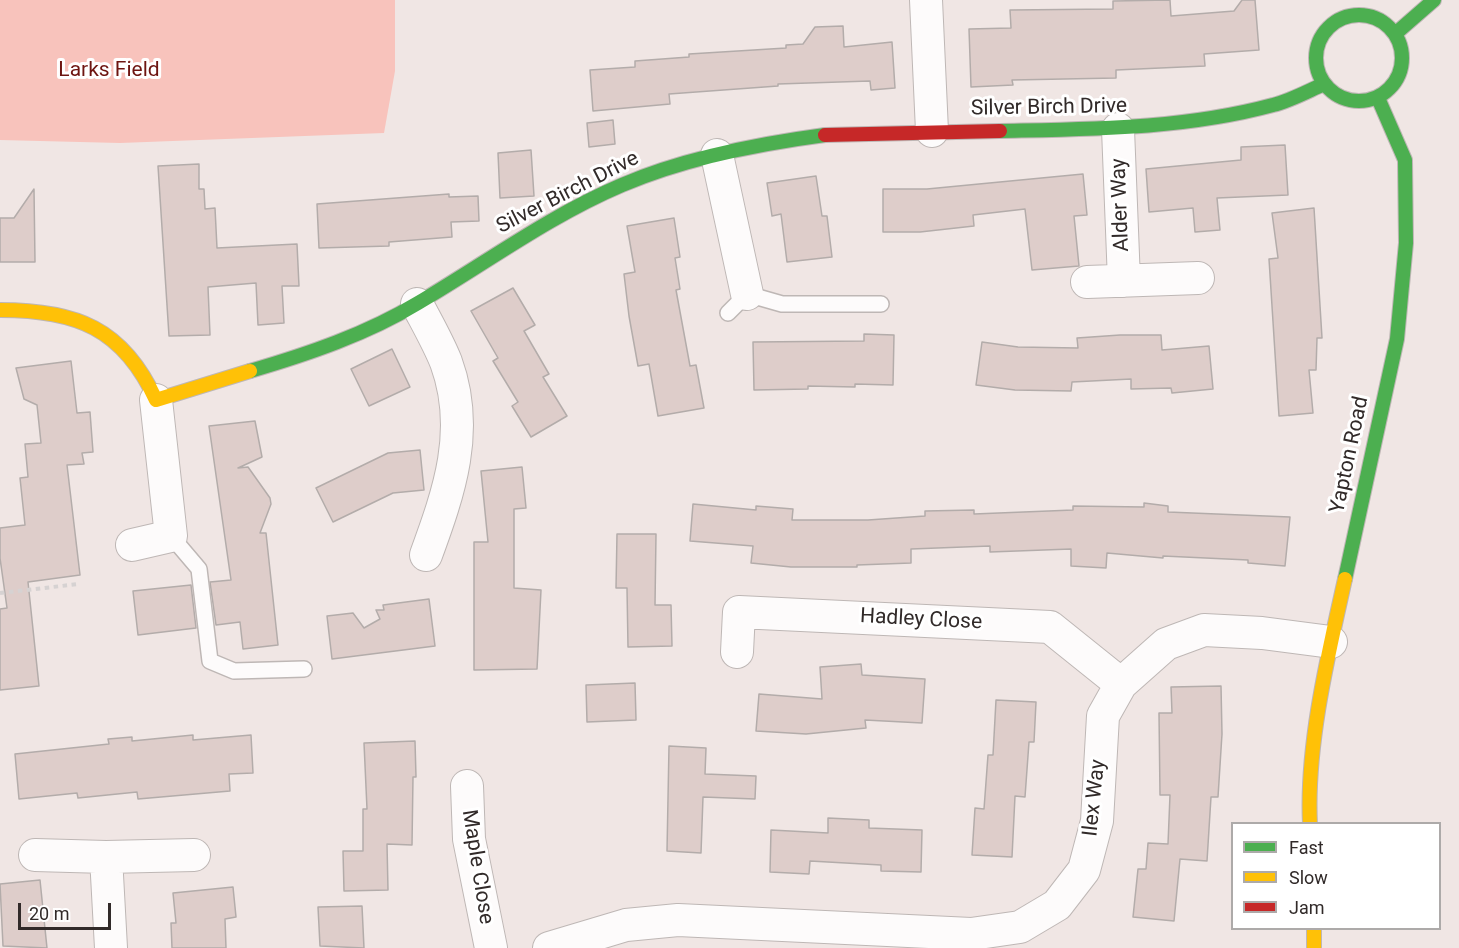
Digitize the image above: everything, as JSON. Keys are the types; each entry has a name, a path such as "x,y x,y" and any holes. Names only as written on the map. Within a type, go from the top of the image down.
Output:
{"street":[{"path":"926,0 932,130"},
{"path":"1395,34 1434,0"},
{"path":"1326,7 1336,21"},
{"path":"1349,16 1368,16 1386,24 1395,34 1401,48 1402,62 1398,77 1390,89 1378,98 1363,102 1348,101 1335,94 1324,84 1317,72 1315,57 1318,44 1325,31 1336,21 1349,16"},
{"name":"Silver Birch Drive","path":"156,400 258,369 352,336 417,304 534,229 622,185 666,169 717,155 779,141 831,134 932,130 1118,129 1186,122 1275,105 1324,84"},
{"name":"Yapton Road","path":"1310,822 1308,786 1331,642 1397,339 1406,243 1405,160 1378,98"},
{"name":"Alder Way","path":"1118,129 1124,281"},
{"path":"717,155 737,304"},
{"name":"Alder Way","path":"1087,282 1198,278"},
{"path":"417,304 446,363 458,430 449,493 426,555"},
{"path":"0,310 35,310 68,316 91,327 136,361 147,376 156,400 171,536 132,545"},
{"name":"Hadley Close","path":"737,652 739,612 1050,627 1121,684"},
{"name":"Ilex Way","path":"549,948 626,925 678,920 971,934 1020,927 1057,905 1084,870 1097,821 1103,716 1121,684 1166,644 1204,630 1262,633 1331,642"},
{"name":"Maple Close","path":"467,786 469,839 491,948"},
{"path":"35,855 106,857 194,855"},
{"path":"106,857 111,948"},
{"path":"1314,930 1314,948"}],"lane":[{"path":"737,304 881,304"},
{"path":"171,536 199,569 210,661 234,671 304,669"}],"path":[{"path":"0,593 79,584"}],"green space":[{"name":"Larks Field","path":"0,0 395,0 395,71 384,133 120,143 0,140"}],"building":[{"path":"1170,0 1171,16 1234,11 1242,0 1255,0 1259,50 1204,54 1205,66 1116,70 1116,78 1012,80 1013,85 971,87 969,29 1011,28 1010,10 1113,9 1113,1"},
{"path":"843,26 844,47 892,42 895,88 871,90 870,81 778,84 778,86 669,94 670,104 593,111 590,70 635,67 635,61 689,57 689,54 786,48 786,45 803,44 815,27"},
{"path":"613,120 615,144 589,147 587,123"},
{"path":"1285,145 1288,195 1217,198 1220,230 1195,232 1193,208 1149,212 1146,169 1241,160 1241,147"},
{"path":"531,150 534,196 500,198 498,153"},
{"path":"199,164 199,189 204,189 205,209 215,208 217,248 297,244 299,286 282,286 284,323 258,325 256,283 208,287 210,335 169,336 158,166"},
{"path":"1083,174 1087,215 1074,216 1079,266 1032,270 1025,209 973,215 974,226 920,232 883,232 883,189 927,189"},
{"path":"816,176 822,216 827,216 832,257 787,262 781,214 772,216 767,183"},
{"path":"34,189 35,262 0,262 0,218 14,218"},
{"path":"449,194 449,197 478,196 479,221 451,222 452,237 389,242 389,246 319,248 317,204"},
{"path":"1314,208 1322,338 1317,338 1316,370 1309,370 1313,413 1279,416 1269,259 1278,258 1272,213"},
{"path":"674,218 680,257 675,258 680,289 676,290 690,366 696,365 704,408 658,416 649,364 638,366 629,316 624,274 635,272 627,226"},
{"path":"513,288 535,325 524,331 549,374 543,377 567,416 531,437 512,406 518,402 493,361 498,358 471,311"},
{"path":"864,334 894,335 893,385 855,384 855,387 808,386 808,389 754,390 753,342 864,341"},
{"path":"1161,335 1162,350 1209,346 1213,389 1172,393 1171,388 1131,389 1131,379 1072,382 1071,391 1015,390 976,385 982,342 1018,347 1078,348 1077,338"},
{"path":"392,349 410,387 369,406 351,369"},
{"path":"71,361 77,413 90,412 93,452 82,453 84,464 67,465 80,575 28,582 39,686 0,690 0,609 7,608 0,558 0,528 25,525 20,478 28,477 25,444 41,443 37,405 24,399 16,368"},
{"path":"255,421 262,457 238,468 248,467 270,498 271,504 260,533 266,533 278,645 243,649 240,622 216,625 210,582 231,580 209,426"},
{"path":"420,450 424,490 393,493 333,522 316,488 388,453"},
{"path":"522,467 526,508 514,509 514,588 541,590 537,669 474,670 474,542 488,542 481,471"},
{"path":"1144,503 1168,506 1168,512 1290,517 1285,566 1248,563 1248,560 1163,556 1163,558 1107,553 1106,568 1071,566 1071,549 990,552 990,546 911,549 911,563 857,565 857,567 791,567 751,563 753,546 690,541 693,504 756,510 756,506 793,509 792,520 868,520 925,516 925,511 974,510 974,514 1073,510 1073,506 1144,507"},
{"path":"617,534 656,534 655,605 671,605 672,646 628,647 627,588 616,588"},
{"path":"191,585 196,628 138,635 133,591"},
{"path":"429,599 435,646 332,659 327,616 353,613 364,628 380,619 376,610 384,610 383,605"},
{"path":"861,664 862,675 925,679 922,723 865,720 866,728 806,734 756,731 759,694 822,699 820,667"},
{"path":"635,683 636,720 587,722 586,685"},
{"path":"1221,686 1222,734 1218,797 1211,797 1207,861 1180,859 1174,921 1133,917 1138,869 1146,869 1148,843 1168,844 1170,795 1160,795 1159,713 1172,713 1171,687"},
{"path":"996,700 1036,702 1034,742 1029,742 1025,797 1015,796 1012,857 972,855 975,808 984,809 988,755 993,755"},
{"path":"193,735 193,740 251,735 253,773 229,774 230,791 138,799 137,792 78,798 77,793 19,799 15,754 109,744 108,739 132,737 132,741"},
{"path":"415,741 416,777 413,777 412,845 387,844 388,890 344,891 343,851 363,851 363,809 367,809 364,743"},
{"path":"669,746 706,748 705,774 756,776 755,799 703,797 701,853 667,851"},
{"path":"828,818 869,820 869,828 922,830 921,872 881,871 881,865 810,861 809,874 770,872 771,830 828,833"},
{"path":"40,880 47,948 3,946 0,884"},
{"path":"233,887 236,917 225,919 226,948 172,948 171,923 176,923 173,893"},
{"path":"362,906 364,948 320,946 318,907"}],"traffic: fast":[{"path":"1395,34 1434,0"},
{"path":"1359,15 1376,18 1390,27 1399,41 1402,58 1399,75 1390,89 1376,98 1359,101 1342,98 1328,89 1319,75 1316,58 1319,41 1328,27 1342,18 1359,15"},
{"path":"1000,131 1138,126 1206,119 1279,103 1324,84"},
{"path":"1345,579 1397,339 1406,243 1405,160 1378,98"},
{"path":"250,371 358,334 399,314 543,225 595,197 646,175 722,153 825,135"}],"traffic: slow":[{"path":"0,310 52,314 74,319 94,328 112,340 128,356 143,375 156,400 250,371"},
{"path":"1310,822 1311,764 1315,732 1325,669 1345,579"},
{"path":"1314,930 1314,948"}],"traffic: jam":[{"path":"825,135 1000,131"}]}
